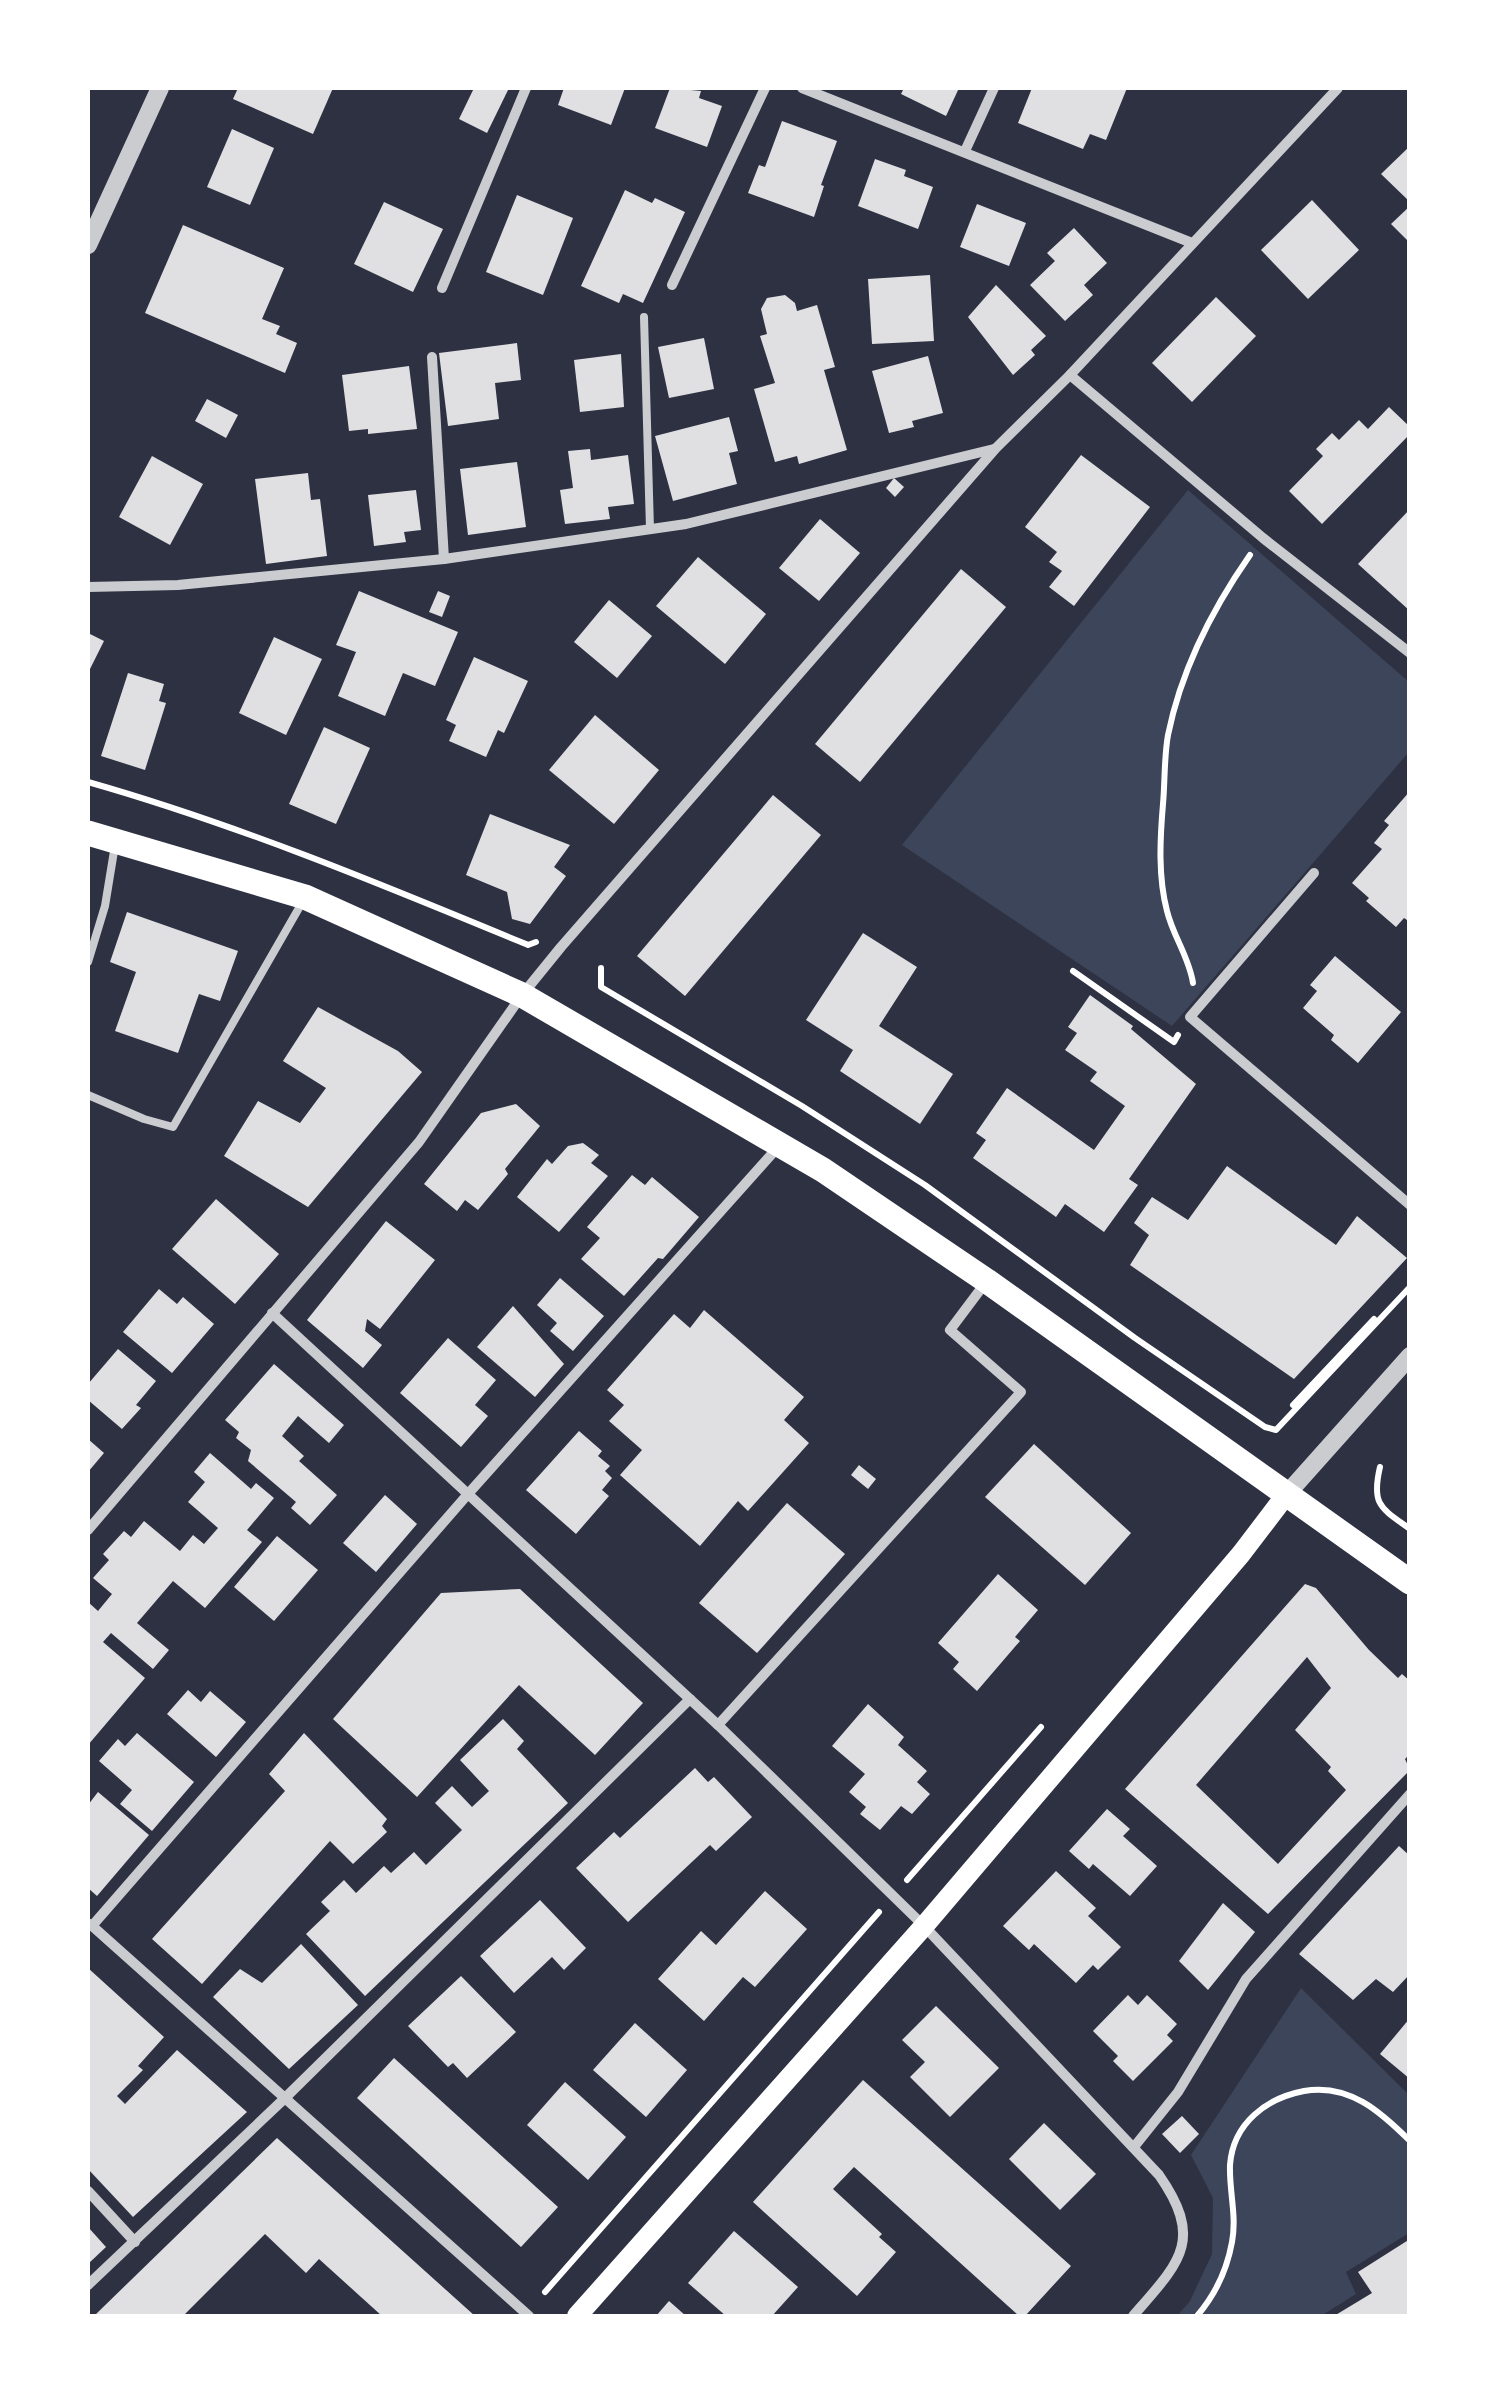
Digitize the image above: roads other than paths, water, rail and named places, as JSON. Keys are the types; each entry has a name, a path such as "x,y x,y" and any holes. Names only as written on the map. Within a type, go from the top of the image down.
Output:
{"main road":[{"path":"88,833 305,897 522,995 823,1170 1410,1582"},
{"path":"577,2316 924,1926 1241,1554 1286,1495"}],"street":[{"path":"88,245 92,221 160,88"},
{"path":"442,288 526,88"},
{"path":"672,284 766,88"},
{"path":"802,88 1192,242"},
{"path":"965,151 994,88"},
{"path":"88,1530 419,1142 522,995 996,448 1070,375 1338,88"},
{"path":"432,357 444,560"},
{"path":"1070,375 1263,538 1410,653"},
{"path":"88,587 178,585 444,560 686,524 996,448"},
{"path":"1314,873 1193,1013 1410,1205"},
{"path":"529,2316 90,1924 779,1145"},
{"path":"718,1725 1021,1392 950,1330 987,1282"},
{"path":"272,1314 718,1725 924,1926 1134,2147 1176,2200 1184,2226 1181,2255 1132,2316"},
{"path":"1286,1495 1410,1356"},
{"path":"88,2285 284,2099 690,1699"},
{"path":"1134,2147 1178,2092 1246,1979 1410,1794"},
{"path":"88,2192 135,2242"}],"lane":[{"path":"644,317 650,529"},
{"path":"88,962 105,906 116,841"},
{"path":"88,1095 173,1128 305,897"}]}
